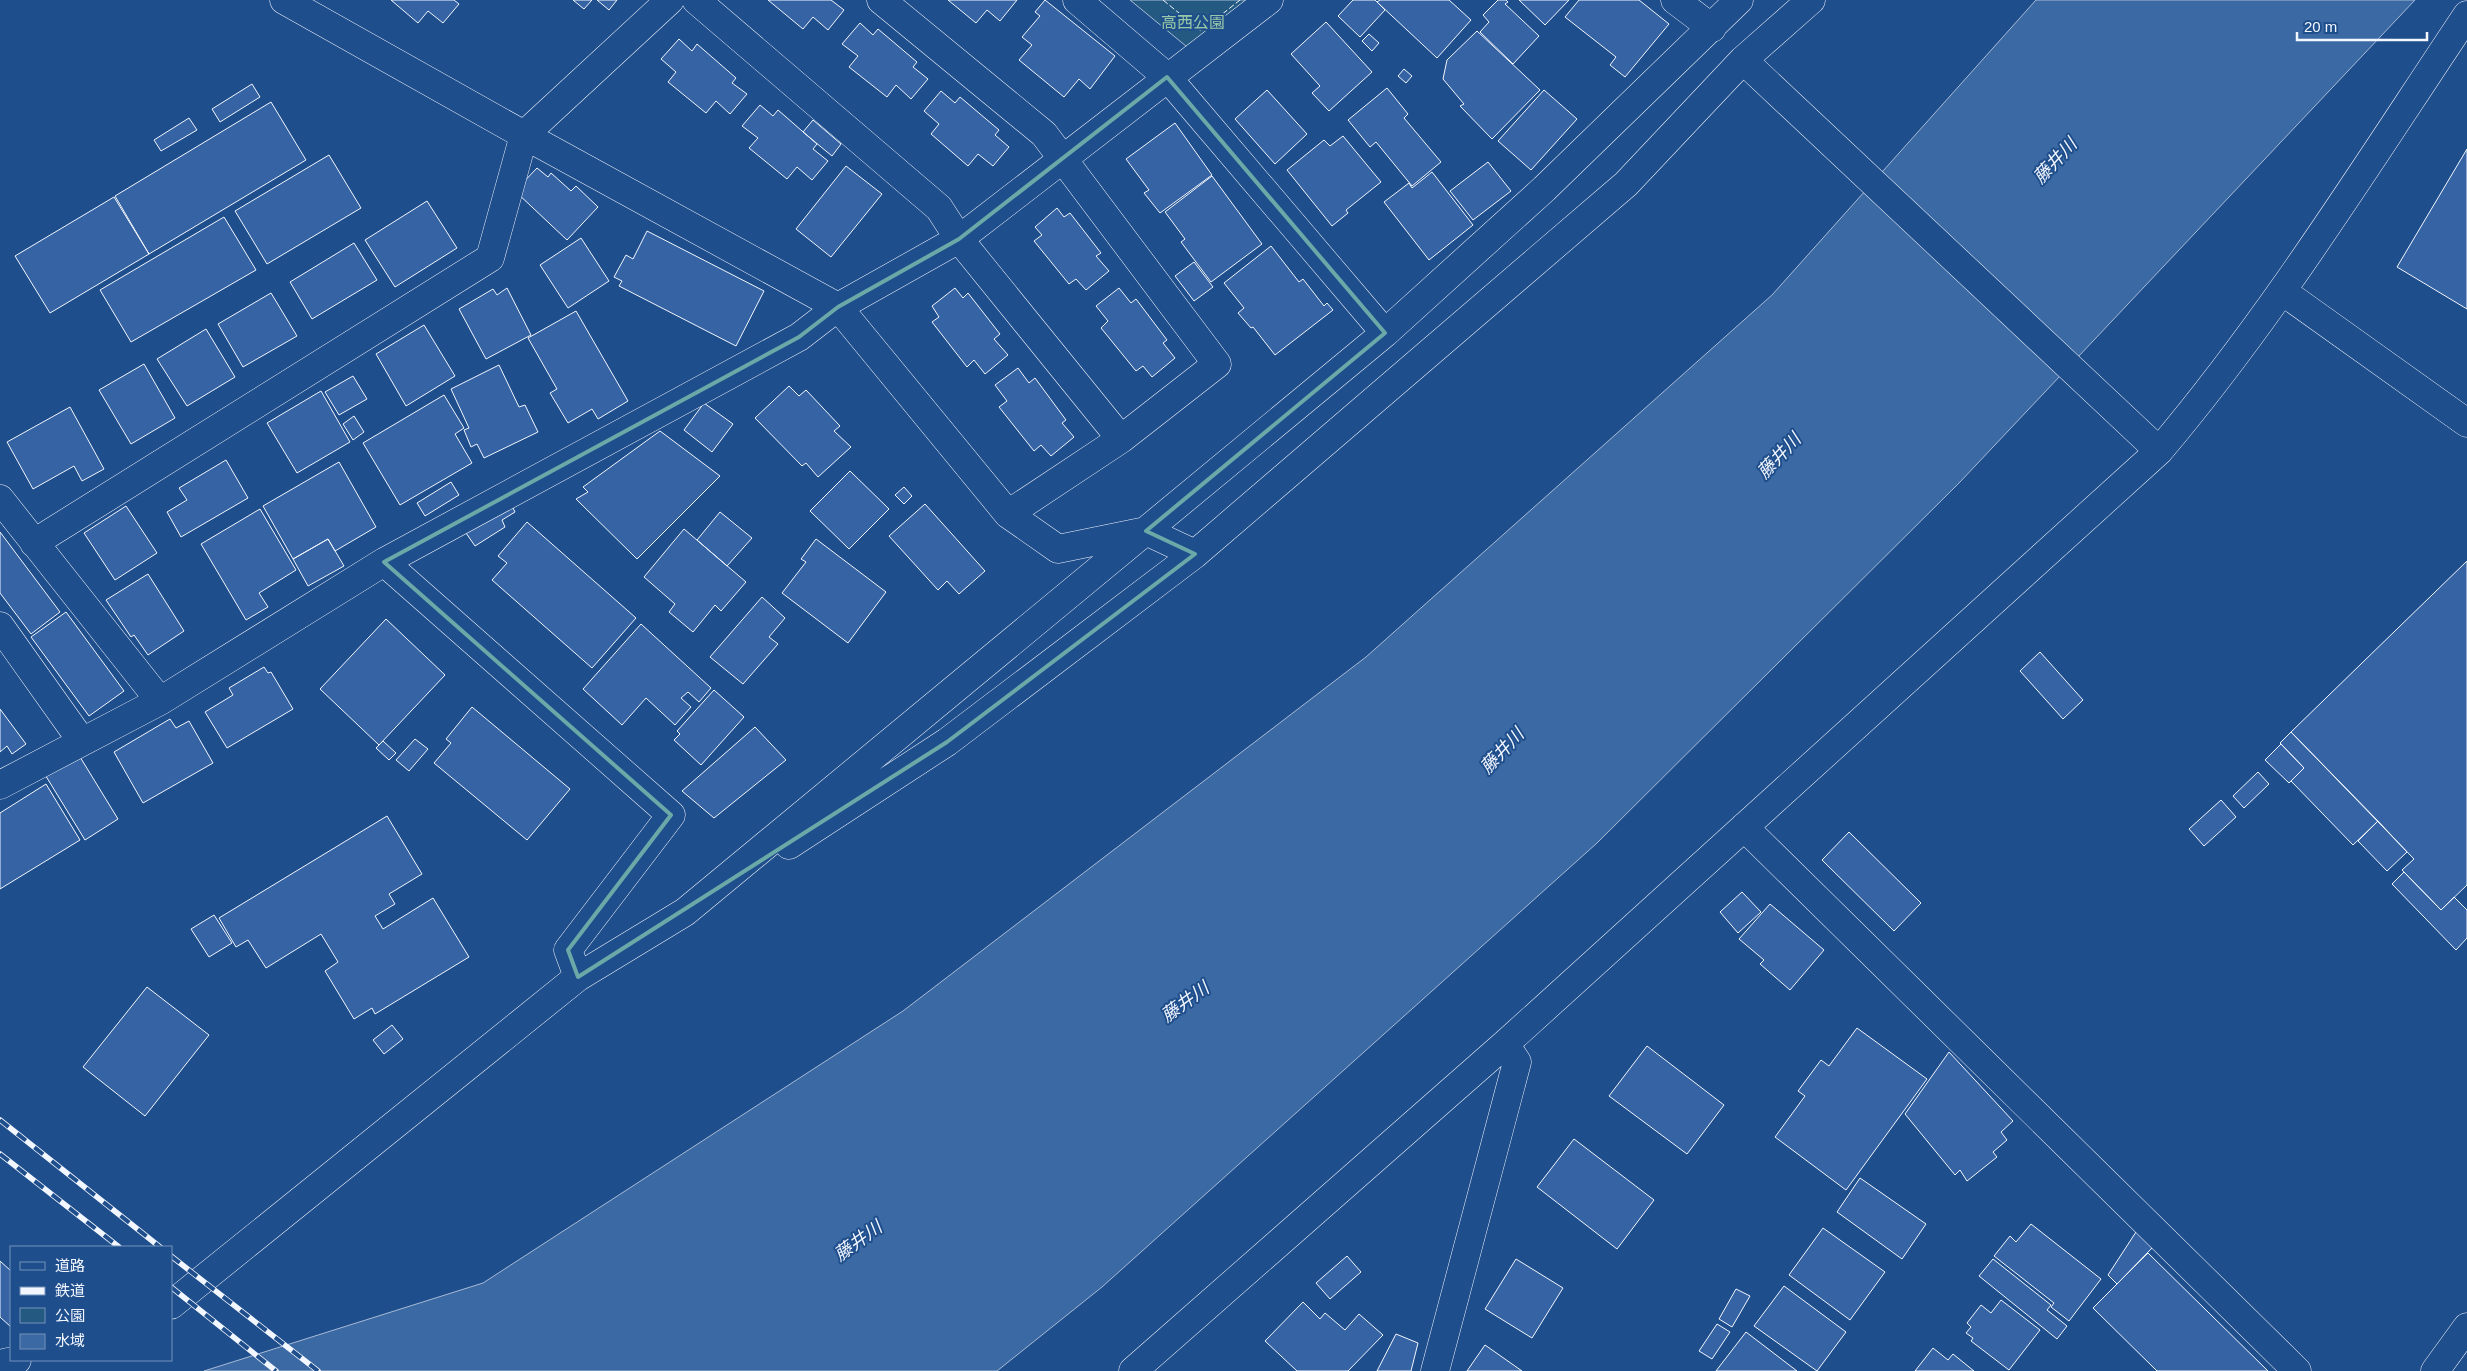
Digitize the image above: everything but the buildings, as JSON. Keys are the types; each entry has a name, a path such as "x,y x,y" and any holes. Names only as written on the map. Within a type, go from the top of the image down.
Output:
{"street":[{"path":"284,0 524,135 838,306 1008,514 1058,549 1146,531 1195,554"},
{"path":"34,543 490,258 524,135 670,0"},
{"path":"696,0 939,208 958,239 1122,439"},
{"path":"881,0 1044,134 1217,364 1122,439 1008,514"},
{"path":"1077,0 1167,77 1385,333"},
{"path":"0,784 160,700 384,562 799,337 838,306 958,239 1269,0"},
{"path":"1675,0 1712,28"},
{"path":"685,912 1385,333 1544,189 1739,0"},
{"path":"172,1304 578,977 685,912 947,742 1195,554 1626,184 1743,60 1811,0"},
{"path":"1133,1371 1505,1044 2159,451 2193,411 2282,291 2467,14"},
{"path":"1743,60 2159,451"},
{"path":"2282,291 2467,423"},
{"path":"0,499 160,700"},
{"path":"384,562 671,815 568,950 578,977"},
{"path":"0,626 82,740"},
{"path":"1744,827 2297,1371"},
{"path":"1435,1371 1516,1062 1505,1044"},
{"path":"2435,1371 2467,1327"},
{"path":"0,1364 13,1361"}],"highlighted area":[{"path":"1167,77 1385,333 1146,531 1195,554 947,742 578,977 568,950 671,815 384,562 799,337 838,307 959,239"}],"green space":[{"name":"高西公園","path":"1130,0 1254,0 1192,51"}],"water":[{"name":"藤井川","path":"2036,0 2415,0 1959,483 1597,843 1102,1287 997,1371 204,1371 483,1283 903,1011 1366,657 1772,295"}],"railway":[{"path":"0,1120 159,1246"},
{"path":"0,1154 118,1246"},
{"path":"172,1257 318,1371"},
{"path":"172,1288 276,1371"}],"fence":[{"path":"1163,0 1201,31 1240,0"}]}
